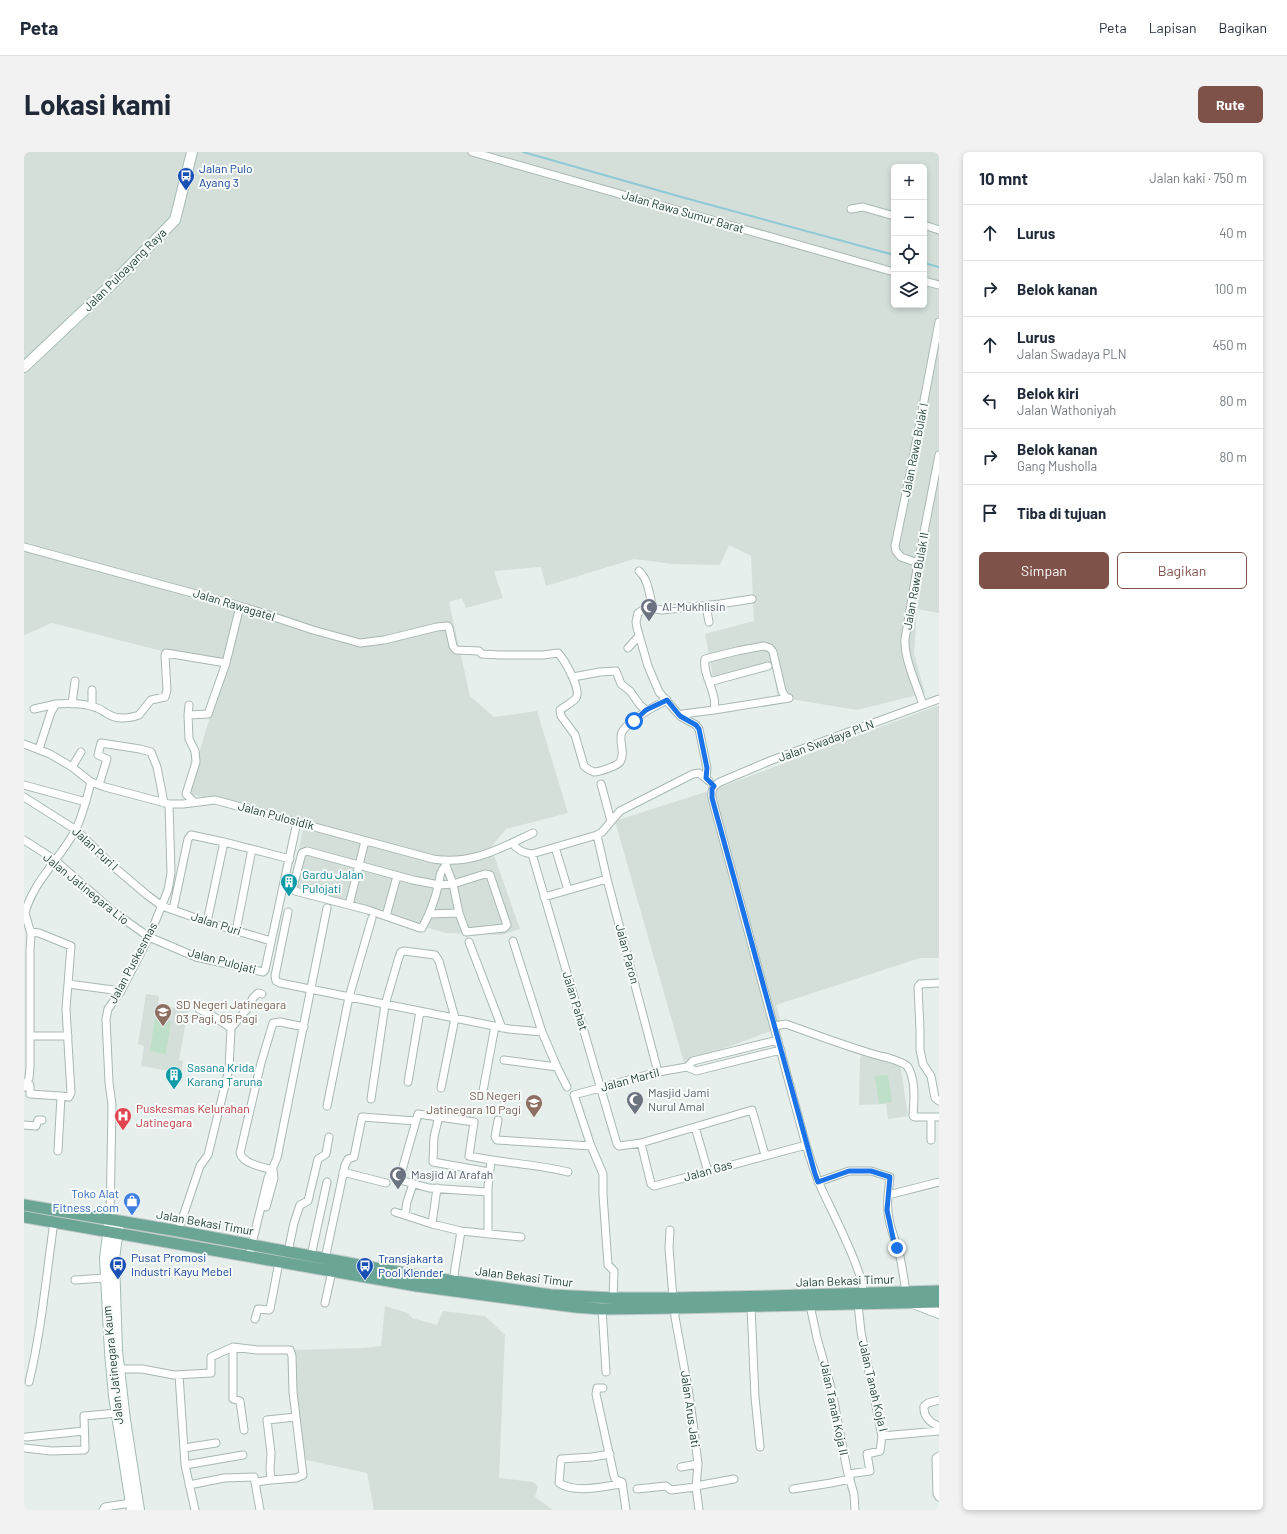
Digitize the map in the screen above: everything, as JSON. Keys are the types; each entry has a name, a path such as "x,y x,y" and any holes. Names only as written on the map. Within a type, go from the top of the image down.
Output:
{"main road":[{"name":"Jalan Bekasi Timur","path":"24,1205 178,1231 253,1249 279,1262 417,1286 542,1304 602,1309 867,1291 939,1291"},
{"name":"Jalan Bekasi Timur","path":"24,1217 112,1232 288,1252 453,1281 551,1295 751,1307 939,1302"}],"street":[{"name":"Jalan Puloayang Raya","path":"24,367 112,284 174,220 192,152"},
{"name":"Jalan Rawa Sumur Barat","path":"472,152 891,271"},
{"path":"851,209 863,207 891,215"},
{"path":"927,226 939,230"},
{"path":"927,282 939,285"},
{"name":"Jalan Rawa Bulak I","path":"918,563 901,557 896,551 895,546 939,322"},
{"name":"Jalan Rawa Bulak II","path":"923,705 905,647 918,563 939,454"},
{"name":"Jalan Rawagatel","path":"24,547 240,606 313,630 360,643 384,640 445,626 449,627 455,650 479,651 482,654 501,655 543,655 558,653 573,677"},
{"path":"639,571 646,582 652,604 655,609 662,610 706,606 752,598"},
{"path":"652,604 637,615 636,622 639,636 659,692 680,716 696,725 699,729 707,768 706,778"},
{"path":"188,715 208,714 226,663 240,606"},
{"path":"706,606 709,622"},
{"path":"628,648 639,636"},
{"path":"680,716 683,714 714,710 787,697 782,691 773,652 770,648 764,646 705,659 704,663 714,695 714,710"},
{"path":"34,709 56,704 72,704 92,706 110,716 118,718 136,716 142,714 151,700 165,697 167,690 164,655 166,653 226,663"},
{"path":"709,682 768,666"},
{"path":"646,710 640,705 630,691 621,684 616,671 600,672 573,677 577,695 576,699 561,708 560,712 575,735 584,766 590,770 599,772 620,763 623,752 621,733 646,710 667,700"},
{"path":"72,704 75,681"},
{"path":"92,690 92,706"},
{"name":"Jalan Swadaya PLN","path":"714,786 772,760 939,699"},
{"path":"39,749 49,719 56,704"},
{"path":"189,705 189,739 195,751 196,762 186,794 194,802"},
{"name":"Jalan Puskesmas","path":"98,785 107,758 98,755 101,743 103,742 151,752 158,767 166,803 171,874 168,890 149,937 121,991 108,1009 106,1018 109,1082 112,1105 115,1220"},
{"name":"Jalan Pulosidik","path":"24,744 39,749 72,767 91,782 98,785 166,803 183,804 215,800 445,863 489,854 533,833"},
{"path":"72,767 81,752"},
{"path":"512,843 517,849 532,854 597,835 602,832 620,811 692,774 699,773 714,786 712,789 712,798 806,1145 818,1182 845,1238 867,1291"},
{"path":"31,932 39,933 71,946 66,1010 71,1093 69,1097 30,1094 30,1085 25,1085 30,1068 31,1036 27,1028 27,951 31,932 26,917 26,910 41,879 76,830 91,782"},
{"path":"601,784 611,820"},
{"path":"24,785 86,802"},
{"name":"Jalan Puri I","path":"24,797 76,830 120,872 162,906"},
{"name":"Jalan Pulojati","path":"149,937 196,956 260,972 265,970 297,822"},
{"path":"173,910 190,836 193,835 224,842 290,859"},
{"name":"Jalan Paron","path":"597,835 607,879 658,1072"},
{"name":"Jalan Jatinegara Lio","path":"24,840 55,860 114,913 149,937"},
{"path":"350,905 365,841"},
{"path":"207,922 224,842"},
{"path":"555,847 568,890"},
{"path":"236,931 252,849"},
{"path":"445,863 439,874 439,885 429,914 422,928 350,905 295,891 293,887 302,853 304,851 397,876 439,885 452,884 485,874 490,875 507,924 504,928 468,932 465,930 459,913 452,884 449,871 445,863"},
{"name":"Jalan Pahat","path":"532,854 616,1141 619,1146 641,1142"},
{"path":"386,916 397,876"},
{"path":"544,898 607,879"},
{"name":"Jalan Puri","path":"162,906 207,922 271,941"},
{"path":"253,1249 268,1178 273,1170 277,1158 312,990 327,908"},
{"path":"288,912 275,976 276,981 280,983 498,1027 542,1032"},
{"path":"429,914 459,913"},
{"path":"327,1106 349,997 372,918"},
{"path":"469,942 498,1027 483,1091 485,1096 504,1098"},
{"path":"513,942 542,1032 556,1068 567,1086"},
{"path":"372,1099 385,1005 401,952 407,950 435,955 439,961 454,1018 441,1088"},
{"path":"939,983 920,984 918,987 920,1050 923,1064 935,1074 935,1098 939,1101"},
{"path":"68,984 121,991"},
{"path":"178,1231 200,1166 206,1160 210,1149 229,1069 231,1028 246,1011 253,998 258,993 262,994"},
{"path":"199,1009 231,1028"},
{"path":"408,1082 420,1011"},
{"path":"273,1170 245,1161 241,1157 240,1153 261,1063 273,1023 280,1022 304,1027"},
{"path":"774,1026 786,1024 860,1051 889,1058 906,1065 912,1080 914,1117 939,1117"},
{"path":"31,1036 68,1036"},
{"name":"Jalan Martil","path":"687,1067 693,1061 778,1040"},
{"name":"Jalan Martil","path":"591,1146 574,1095 658,1072 687,1067 696,1071 781,1050"},
{"path":"504,1060 556,1068"},
{"path":"58,1151 61,1096"},
{"path":"641,1142 752,1110 765,1155"},
{"path":"488,1192 437,1188 401,1181 400,1179 418,1114 474,1122 469,1156 491,1161 552,1168 568,1172"},
{"path":"439,1116 434,1137 433,1162 489,1172"},
{"path":"324,1259 343,1172 348,1160 354,1156 362,1117 416,1121"},
{"path":"931,1118 931,1140"},
{"path":"24,1125 36,1126 38,1120 42,1120"},
{"path":"498,1120 496,1137 498,1140 591,1146 604,1174 608,1265 614,1271 613,1298"},
{"path":"695,1127 708,1172"},
{"path":"288,1252 300,1205 302,1202 307,1202 308,1200 318,1159 326,1154 329,1137"},
{"name":"Jalan Gas","path":"641,1142 652,1185 708,1172 765,1155 806,1145"},
{"path":"488,1234 488,1192 491,1161"},
{"path":"818,1182 846,1172 871,1171 890,1177 887,1210 893,1238 899,1254 906,1292"},
{"path":"343,1172 386,1183"},
{"path":"312,1256 327,1182"},
{"path":"888,1195 939,1182"},
{"path":"405,1216 407,1202 413,1184"},
{"path":"432,1224 437,1188"},
{"path":"395,1212 432,1224 461,1231 521,1237"},
{"name":"Jalan Jatinegara Kaum","path":"115,1220 105,1258 105,1278 113,1352 116,1413 132,1506"},
{"path":"29,1382 38,1346 54,1222"},
{"name":"Jalan Arus Jati","path":"670,1230 669,1248 675,1317 688,1388 698,1464 696,1486 699,1510"},
{"path":"453,1281 461,1231"},
{"name":"Jalan Jatinegara Kaum","path":"112,1232 114,1259 113,1352 118,1369 140,1510"},
{"path":"255,1319 258,1309 270,1309 279,1262"},
{"path":"325,1303 332,1271"},
{"path":"75,1280 105,1278"},
{"path":"922,1292 939,1286"},
{"path":"913,1303 939,1313"},
{"name":"Jalan Tanah Koja I","path":"858,1304 861,1332 882,1436 939,1431"},
{"name":"Jalan Tanah Koja II","path":"810,1306 817,1338 832,1391 854,1494 855,1510"},
{"path":"751,1307 755,1397 760,1447"},
{"path":"602,1309 606,1372"},
{"path":"233,1348 233,1399 240,1401 244,1430"},
{"path":"118,1369 142,1369 179,1375 211,1373 211,1357 233,1348 290,1350 292,1356 293,1392 303,1475 296,1478 272,1480 224,1478 189,1485"},
{"path":"179,1375 185,1465 195,1510"},
{"path":"603,1388 597,1388 596,1394 614,1476 616,1480 622,1484 626,1510"},
{"path":"939,1400 928,1403 924,1406 928,1419 932,1423 939,1426"},
{"path":"24,1448 51,1452 84,1450 85,1415 116,1413"},
{"path":"272,1480 270,1469 271,1453 267,1420 296,1417"},
{"path":"26,1437 84,1431"},
{"path":"793,1489 831,1483 849,1476 870,1471 867,1454 880,1451 882,1436"},
{"path":"184,1448 216,1443"},
{"path":"610,1454 561,1459 559,1483 564,1486 580,1488 622,1484"},
{"path":"185,1465 243,1455"},
{"path":"939,1456 936,1458 937,1494 939,1497"},
{"path":"681,1466 698,1464"},
{"path":"637,1489 666,1486 671,1490 734,1479"},
{"path":"255,1480 260,1510"},
{"path":"103,1510 105,1507 132,1506"}],"shaded area":[{"path":"24,152 939,152 939,613 917,609 914,654 925,693 857,710 778,697 773,669 714,683 705,634 754,621 751,556 729,545 720,565 673,564 634,559 546,586 541,567 494,571 503,598 466,608 462,598 449,602 470,696 494,717 537,711 568,813 506,829 491,847 520,929 502,935 446,933 292,889 304,822 187,793 225,667 52,623 24,635"},
{"path":"939,705 939,958 920,958 776,1005 782,1027 684,1063 615,821 721,787"},
{"name":"SD Negeri Jatinegara 03 Pagi, 05 Pagi","path":"146,994 159,996 158,1005 188,1010 179,1060 183,1061 181,1073 141,1066 144,1046 138,1044"},
{"path":"863,1052 900,1063 908,1116 888,1119 886,1104 859,1105 860,1059"},
{"path":"385,1306 408,1313 412,1318 437,1325 443,1311 485,1316 505,1335 499,1478 533,1482 538,1486 535,1497 553,1510 374,1510 367,1473 301,1459 288,1378 293,1350 381,1346"}],"green space":[{"path":"155,1018 171,1021 166,1054 150,1051"},
{"path":"888,1075 892,1102 879,1104 875,1076"}],"waterway":[{"path":"523,152 891,254"},
{"path":"927,264 939,267"}],"place":[{"name":"Jalan Pulo Ayang 3","path":"186,191"},
{"name":"Al-Mukhlisin","path":"649,622"},
{"name":"Gardu Jalan Pulojati","path":"289,897"},
{"name":"SD Negeri Jatinegara 03 Pagi, 05 Pagi","path":"163,1027"},
{"name":"Sasana Krida Karang Taruna","path":"174,1090"},
{"name":"Masjid Jami Nurul Amal","path":"635,1115"},
{"name":"SD Negeri Jatinegara 10 Pagi","path":"534,1118"},
{"name":"Puskesmas Kelurahan Jatinegara","path":"123,1131"},
{"name":"Masjid Al Arafah","path":"398,1190"},
{"name":"Toko Alat Fitness .com","path":"132,1216"},
{"name":"Pusat Promosi Industri Kayu Mebel","path":"118,1280"},
{"name":"Transjakarta Pool Klender","path":"365,1281"}],"route":[{"path":"634,721 646,710 667,700 680,716 696,725 699,729 707,768 706,778 714,786 712,789 712,798 806,1145 818,1182 849,1171 871,1171 890,1177 887,1210 893,1238 897,1248"}]}
